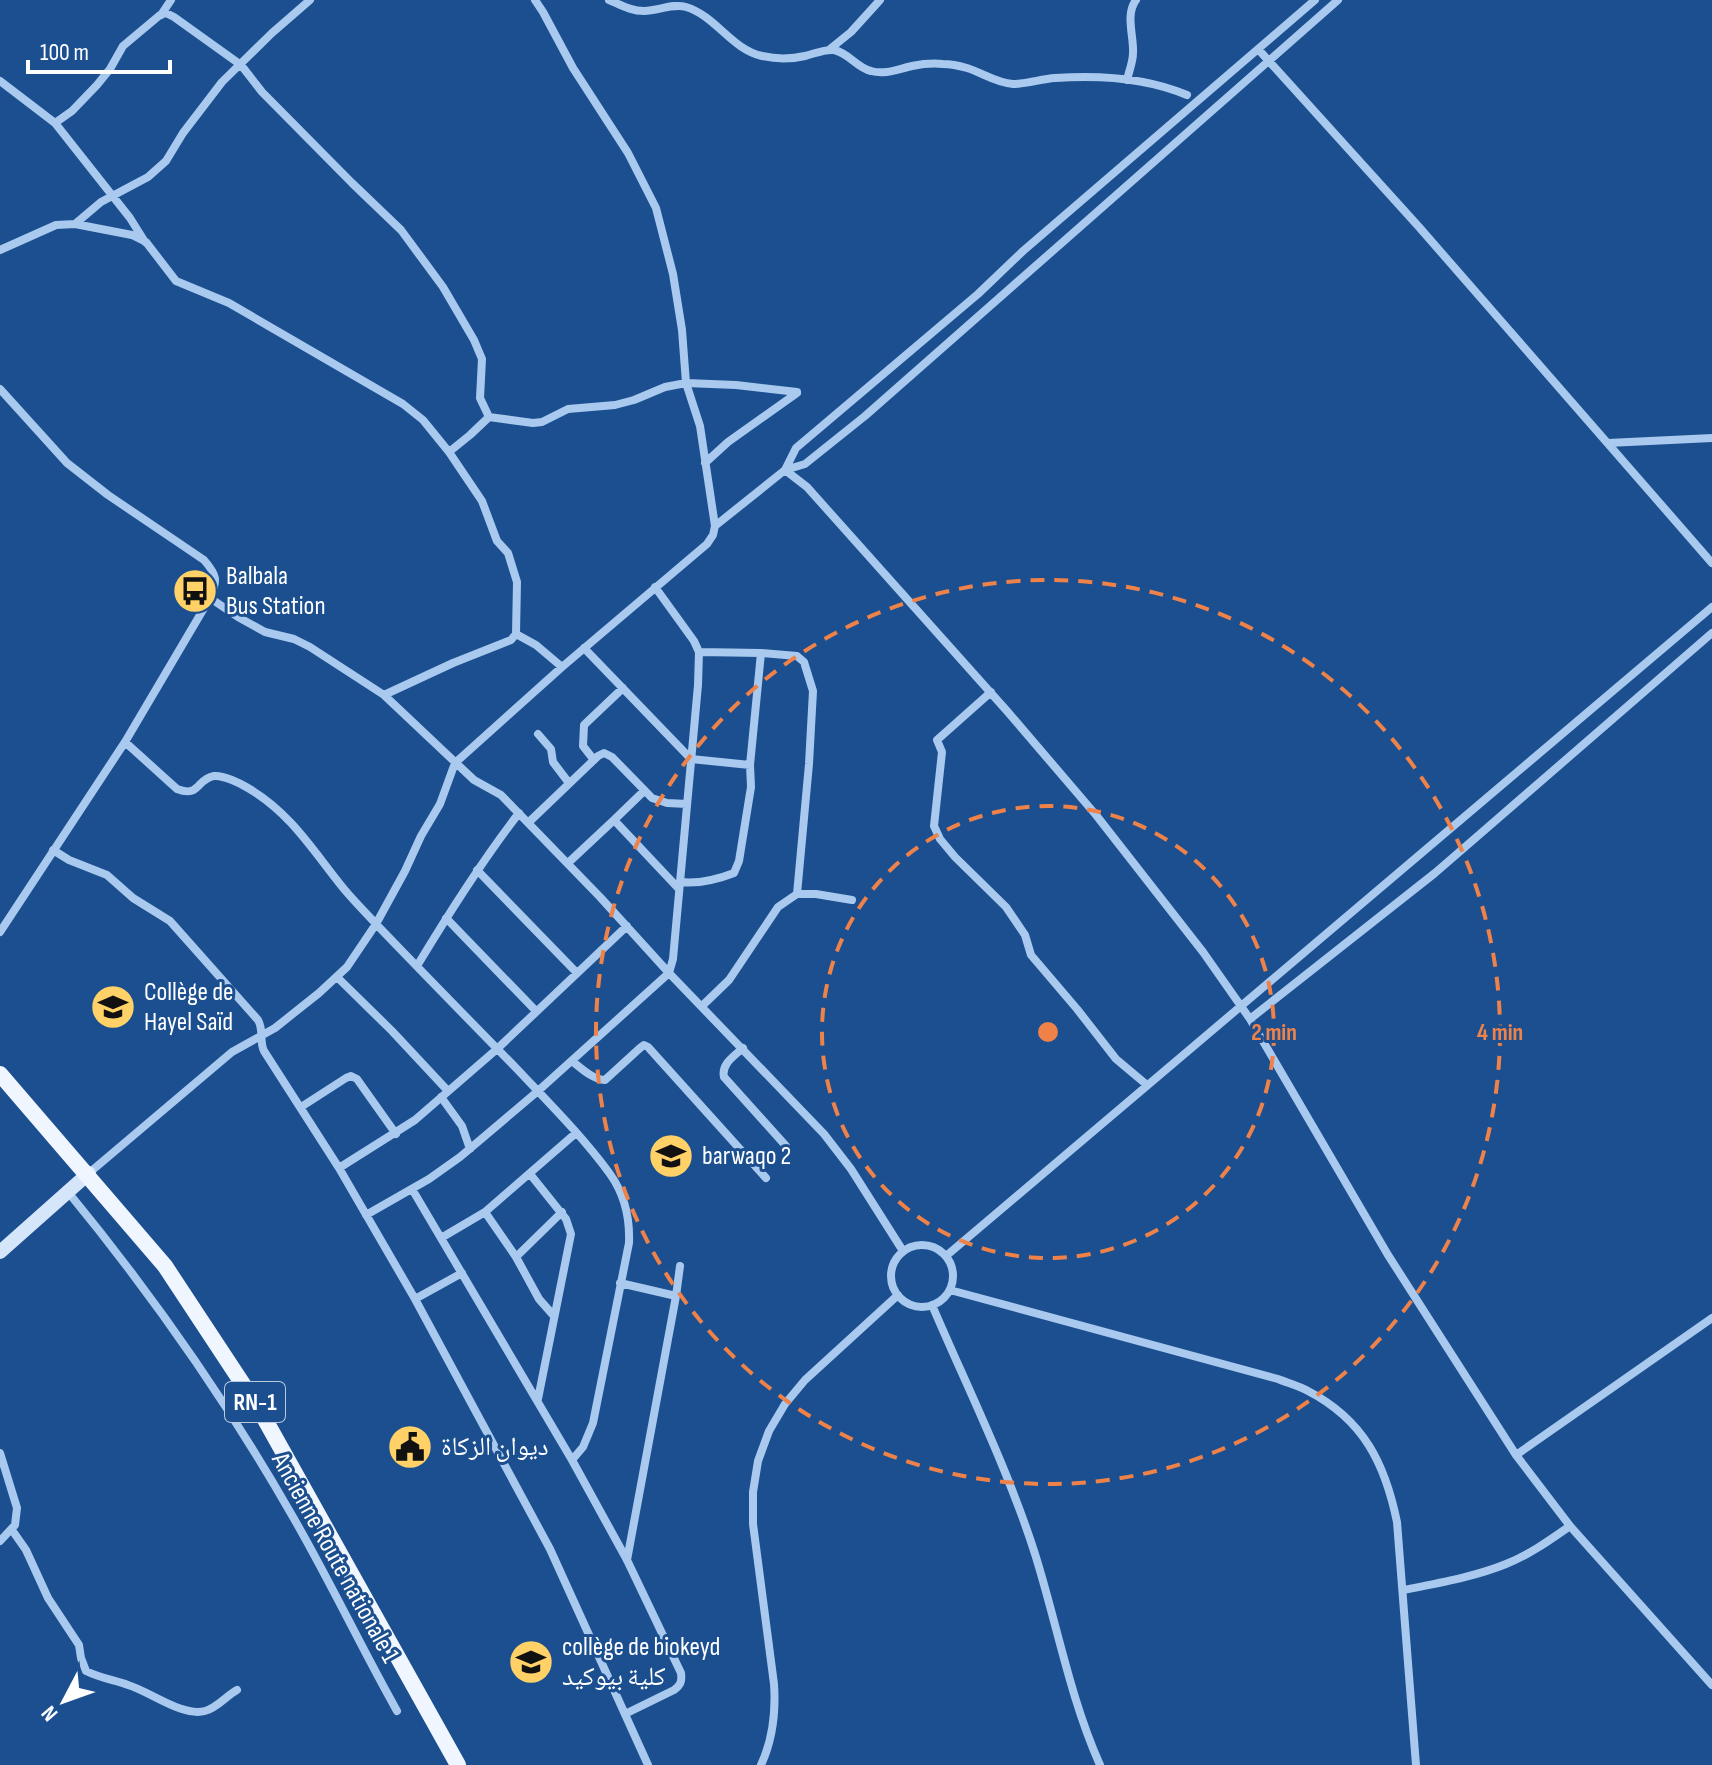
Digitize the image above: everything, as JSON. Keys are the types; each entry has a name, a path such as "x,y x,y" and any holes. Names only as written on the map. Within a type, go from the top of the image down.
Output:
{"main road":[{"name":"RN-1","path":"0,1074 165,1266 258,1407 458,1765"},
{"path":"0,1252 88,1174"}],"street":[{"path":"55,123 72,111 97,85 123,46 160,15 171,0"},
{"path":"75,224 111,195 148,177 166,161 222,82 310,0"},
{"path":"88,1174 232,1052 282,1023 347,967 376,924 440,804 455,763 707,544 713,535 715,526 700,426 686,383 673,274 656,208 628,153 573,68 535,0"},
{"path":"609,0 644,11 682,5 709,19 744,49 762,56 782,58 802,57 830,49 851,32 880,0"},
{"path":"1127,80 1133,54 1132,4 1136,0"},
{"path":"785,470 796,448 1315,0"},
{"path":"715,526 785,470 805,464 865,416 1338,0"},
{"path":"160,15 166,13 174,17 241,65 262,92 401,230 443,287 474,340 482,359 480,398 489,417"},
{"path":"830,49 841,52 866,70 878,73 941,63 1012,84 1092,77 1171,88 1187,95"},
{"path":"1258,49 1712,563"},
{"path":"0,81 55,123 176,281 229,303 403,404 423,420 482,501 497,541 514,566 517,582 516,634 511,640 384,695"},
{"path":"0,250 56,225 75,224 132,235 146,242"},
{"path":"489,417 542,422 568,409 615,405 686,383 797,392 737,435 705,463"},
{"path":"0,389 67,463 119,503 204,560 215,572 216,585 125,742 0,932"},
{"path":"449,452 489,417"},
{"path":"1608,443 1712,438"},
{"path":"785,470 807,487 991,692 1096,815 1203,952 1250,1019 1388,1255 1516,1455 1570,1526 1712,1685"},
{"path":"366,1215 445,1169 538,1091 669,973 680,885 699,652 655,587"},
{"path":"210,598 265,632 294,639 310,647 384,695 474,780 501,795 824,1134 851,1169 903,1251"},
{"path":"946,1256 1712,607"},
{"path":"1250,1019 1435,873 1712,633"},
{"path":"516,634 536,645 562,667"},
{"path":"584,648 691,759 750,765"},
{"path":"699,652 797,656 804,662 813,691 797,894"},
{"path":"614,820 680,885 698,884 734,873 739,861 751,787 750,765 761,653"},
{"path":"594,760 583,746 584,725 623,688"},
{"path":"991,692 937,740 942,752 934,826 955,857 1006,907 1025,935 1031,955 1116,1059 1147,1085"},
{"path":"538,734 551,749 553,762 569,783"},
{"path":"125,742 177,789 194,791 206,779 222,777 246,787 275,807 305,837 376,924 538,1091 611,1175 628,1214 629,1243 591,1432 572,1460"},
{"path":"528,823 604,753 612,757 652,798 687,804"},
{"path":"568,863 644,791"},
{"path":"417,966 477,870 519,813"},
{"path":"53,850 107,875 133,898 175,925 262,1026 264,1051 339,1168 415,1299 550,1549 648,1765"},
{"path":"477,870 577,973"},
{"path":"702,1006 729,980 778,907 797,894 852,900"},
{"path":"446,918 536,1011"},
{"path":"339,1168 415,1120 497,1049 627,926"},
{"path":"337,977 392,1031 445,1094 470,1149"},
{"path":"572,1061 587,1073 605,1080 640,1048 644,1045 648,1047 766,1178"},
{"path":"743,1048 725,1065 724,1077 786,1146"},
{"path":"301,1107 351,1076 357,1079 396,1134"},
{"path":"441,1238 485,1212 576,1133"},
{"path":"530,1174 562,1212 571,1234 537,1399"},
{"path":"412,1189 572,1460 627,1560 681,1673 680,1685 674,1690 625,1714"},
{"name":"Ancienne Route nationale 1","path":"68,1192 163,1317 231,1416 295,1521 397,1711"},
{"path":"485,1212 516,1257 539,1299 554,1316"},
{"path":"516,1257 562,1212"},
{"path":"926,1245 946,1256 952,1269 952,1283 939,1302 913,1306 898,1295 893,1287 892,1267 903,1251 926,1245"},
{"path":"627,1560 680,1266"},
{"path":"415,1299 462,1273"},
{"path":"620,1283 676,1296"},
{"path":"950,1290 1278,1379 1308,1391 1334,1408 1358,1430 1376,1456 1391,1491 1397,1522 1416,1765"},
{"path":"761,1765 773,1729 776,1707 753,1524 753,1492 758,1461 769,1431 785,1404 805,1380 898,1295"},
{"path":"932,1305 1022,1515 1079,1708 1100,1765"},
{"path":"1516,1455 1712,1318"},
{"path":"0,1453 17,1508 12,1530 0,1541"},
{"path":"1404,1590 1498,1567 1531,1551 1570,1526"},
{"path":"12,1530 26,1550 48,1598 79,1645 86,1671 192,1711 208,1710 237,1690"}],"place":[{"name":"Balbala Bus Station","path":"195,591"},
{"name":"Collège de Hayel Saïd","path":"113,1007"},
{"name":"barwaqo 2","path":"671,1156"},
{"name":"ديوان الزكاة","path":"410,1447"},
{"name":"collège de biokeyd كلية بيوكيد","path":"531,1662"}]}
